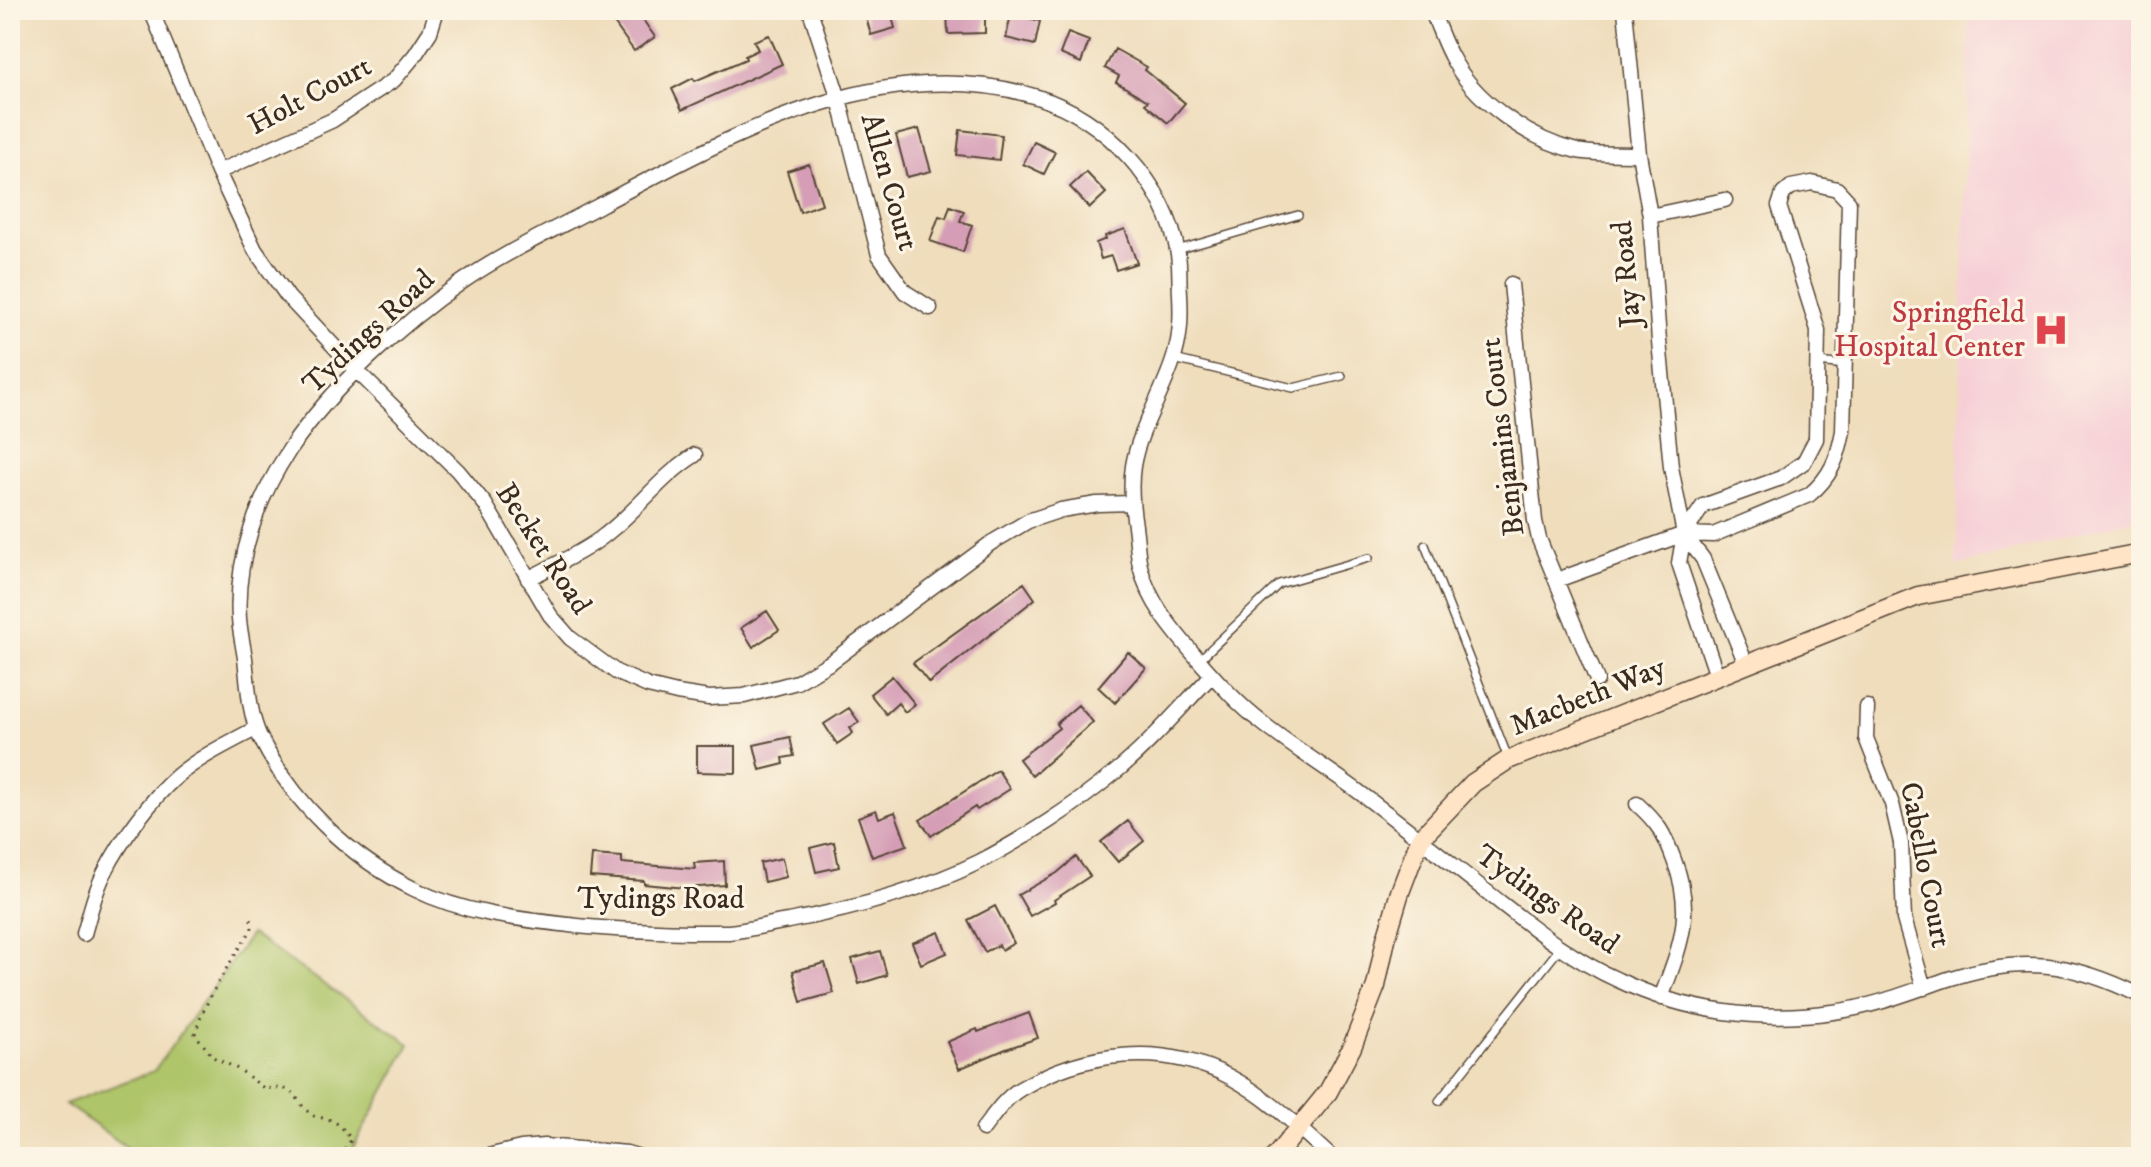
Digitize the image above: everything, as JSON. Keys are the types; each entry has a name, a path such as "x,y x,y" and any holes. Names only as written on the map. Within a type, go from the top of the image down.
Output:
{"street":[{"name":"Becket Road","path":"151,10 218,172 255,250 288,297 458,471 485,504 550,615 570,638 616,672 648,686 709,698 744,696 797,682 831,662 991,543 1028,521 1061,510 1132,503"},
{"name":"Holt Court","path":"218,172 333,120 394,80 430,32 437,10"},
{"name":"Allen Court","path":"810,10 839,99 879,255 905,292 930,308"},
{"path":"1431,10 1452,59 1479,94 1513,123 1539,138 1578,151 1639,154"},
{"name":"Jay Road","path":"1625,10 1639,154 1650,216 1671,467 1684,534 1679,563 1717,676"},
{"name":"Tydings Road","path":"1212,675 1114,774 1046,822 980,861 908,892 841,912 727,932 618,931 470,911 415,890 342,843 315,817 284,776 255,729 238,613 241,571 253,526 268,489 287,454 316,414 406,326 465,279 696,155 801,109 917,84 967,84 1031,95 1059,105 1095,128 1128,155 1151,186 1167,220 1177,250 1181,323 1174,359 1133,462 1132,503 1141,567 1149,592 1170,625 1212,675 1265,726 1354,788 1560,948 1613,979 1661,998 1749,1016 1833,1012 1870,1005 1962,974 2006,965 2031,964 2090,973 2141,996"},
{"path":"1557,580 1684,534 1713,535 1809,495 1821,485 1838,457 1843,431 1849,202 1837,189 1812,183 1791,187 1783,194 1779,206 1818,330 1816,439 1804,462 1781,478 1703,506 1684,534"},
{"path":"1650,216 1725,200"},
{"name":"Benjamins Court","path":"1511,284 1535,521 1539,539 1597,680"},
{"path":"528,579 602,538 681,464 695,455"},
{"name":"Jay Road","path":"1684,534 1703,559 1746,664"},
{"name":"Macbeth Way","path":"1275,1157 1328,1092 1352,1047 1376,986 1396,904 1420,839 1473,783 1508,760 1918,596 2141,553"},
{"name":"Cabello Court","path":"1867,707 1866,738 1892,804 1901,843 1904,919 1924,988"},
{"path":"84,934 95,894 106,869 152,804 176,777 255,729"},
{"path":"1637,804 1664,835 1680,874 1685,902 1681,939 1661,998"},
{"path":"983,1129 1018,1090 1055,1073 1090,1060 1125,1054 1156,1054 1187,1060 1233,1078 1300,1128 1331,1157"},
{"path":"492,1155 532,1147 577,1153 627,1153 640,1157"}],"lane":[{"path":"1177,250 1298,215"},
{"path":"1174,359 1293,388 1342,376"},
{"path":"1818,362 1845,365"},
{"path":"1425,545 1508,760"},
{"path":"1199,660 1279,584 1369,558"},
{"path":"1439,1101 1560,948"}],"path":[{"path":"251,919 252,929 217,982 195,1034 213,1057 240,1070 265,1089 280,1086 295,1095 314,1116 331,1120 347,1133 351,1140 344,1151 338,1151"}],"shaded area":[{"name":"Springfield Hospital Center","path":"1969,10 2141,10 2141,517 1956,566"}],"green space":[{"path":"251,934 410,1044 348,1157 141,1157 65,1104 154,1071"}],"building":[{"path":"631,10 636,10 655,37 634,51 614,23"},
{"path":"864,10 890,10 895,28 871,35"},
{"path":"947,11 985,11 985,33 948,34"},
{"path":"1011,14 1040,21 1035,45 1006,38"},
{"path":"1068,33 1089,41 1081,63 1060,54"},
{"path":"769,35 782,64 682,110 672,89 746,59 745,56 758,50 754,41"},
{"path":"1115,49 1147,67 1145,70 1185,103 1168,123 1145,104 1148,101 1116,82 1119,76 1105,68"},
{"path":"919,129 931,171 907,177 896,135"},
{"path":"960,130 1002,135 999,160 957,155"},
{"path":"1034,142 1055,152 1044,174 1023,164"},
{"path":"809,164 822,204 800,212 787,171"},
{"path":"1086,172 1106,193 1090,208 1070,187"},
{"path":"950,206 964,211 960,221 972,225 963,252 930,241 939,216 946,218"},
{"path":"1125,229 1137,263 1116,270 1111,256 1101,259 1096,243"},
{"path":"1024,583 1035,599 929,683 913,663"},
{"path":"767,611 779,630 753,647 741,628"},
{"path":"1128,652 1146,668 1115,703 1098,687"},
{"path":"892,676 915,704 905,712 898,703 886,714 870,694"},
{"path":"1078,705 1093,722 1032,776 1019,759 1059,728 1056,724"},
{"path":"849,708 859,722 850,728 853,733 837,744 824,724"},
{"path":"790,737 794,756 783,758 784,764 760,770 754,745"},
{"path":"697,746 736,746 736,773 697,772"},
{"path":"998,770 1010,789 977,810 975,807 931,836 920,820"},
{"path":"876,810 879,818 895,812 907,845 872,857 858,817"},
{"path":"1128,821 1144,841 1118,862 1101,842"},
{"path":"834,842 839,867 816,872 810,848"},
{"path":"592,855 622,857 622,863 695,869 694,863 724,861 725,885 686,888 590,877"},
{"path":"1076,857 1090,876 1030,916 1018,895 1057,873"},
{"path":"782,858 786,877 764,882 760,863"},
{"path":"995,906 1014,943 1002,950 999,945 985,952 968,920"},
{"path":"939,932 947,953 921,964 912,943"},
{"path":"880,951 887,975 859,984 852,959"},
{"path":"825,963 834,993 801,1002 793,971"},
{"path":"1029,1013 1038,1038 959,1069 947,1042"}],"place":[{"name":"Springfield Hospital Center","path":"2051,330"}]}
